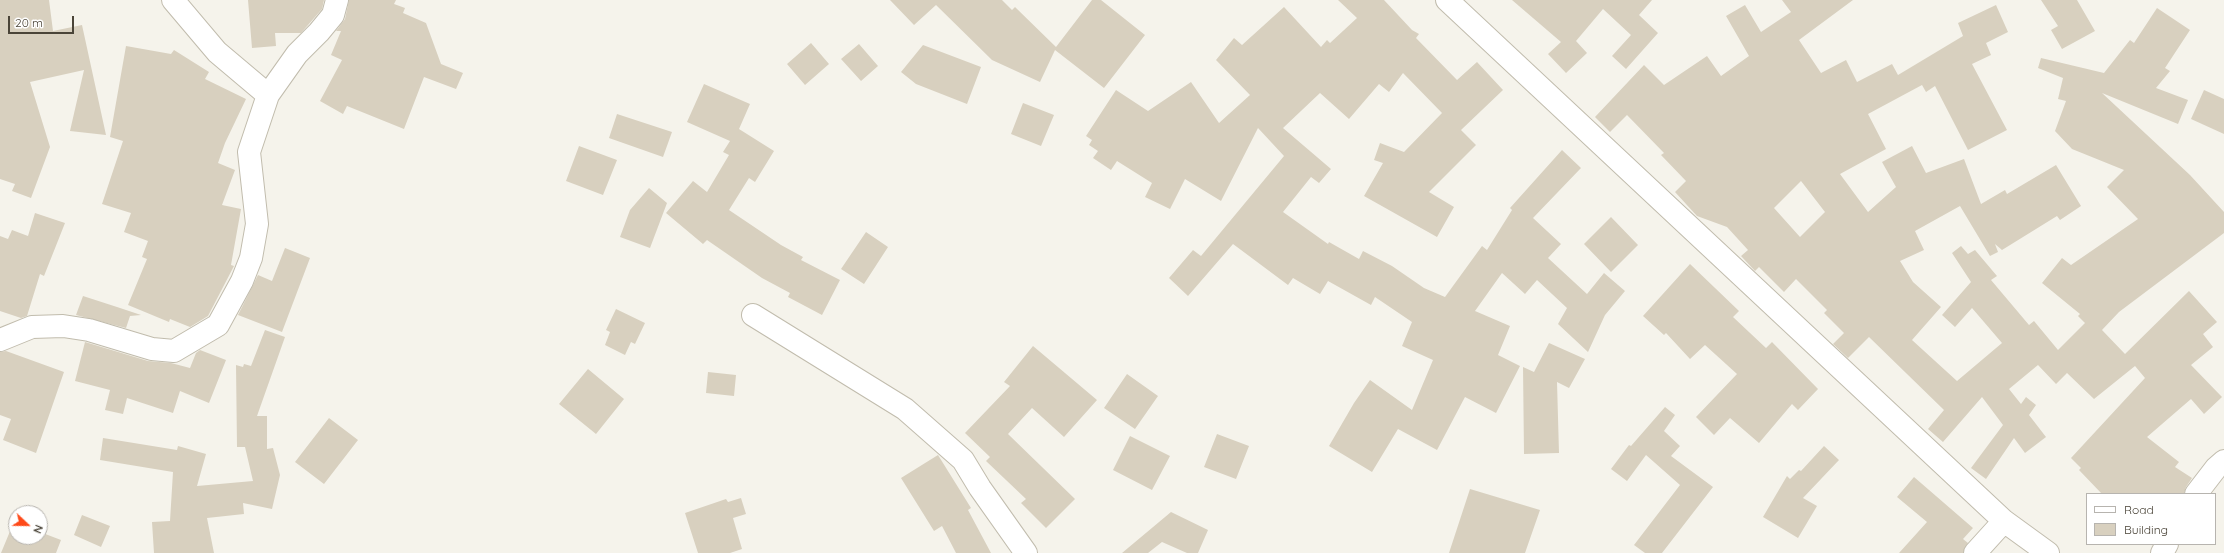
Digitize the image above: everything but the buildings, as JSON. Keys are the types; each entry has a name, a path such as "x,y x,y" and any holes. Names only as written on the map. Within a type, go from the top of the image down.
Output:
{"street":[{"path":"173,0 217,52 268,95"},
{"path":"0,340 32,327 63,326 89,330 152,349 174,350 218,326 242,281 251,258 257,224 249,152 268,95 297,54 320,32 332,16 337,0"},
{"path":"1448,0 2004,521 2048,553"},
{"path":"753,315 905,409 963,460 984,494 1026,553"},
{"path":"2197,493 2216,468 2224,461"},
{"path":"1975,553 2004,521"}]}
